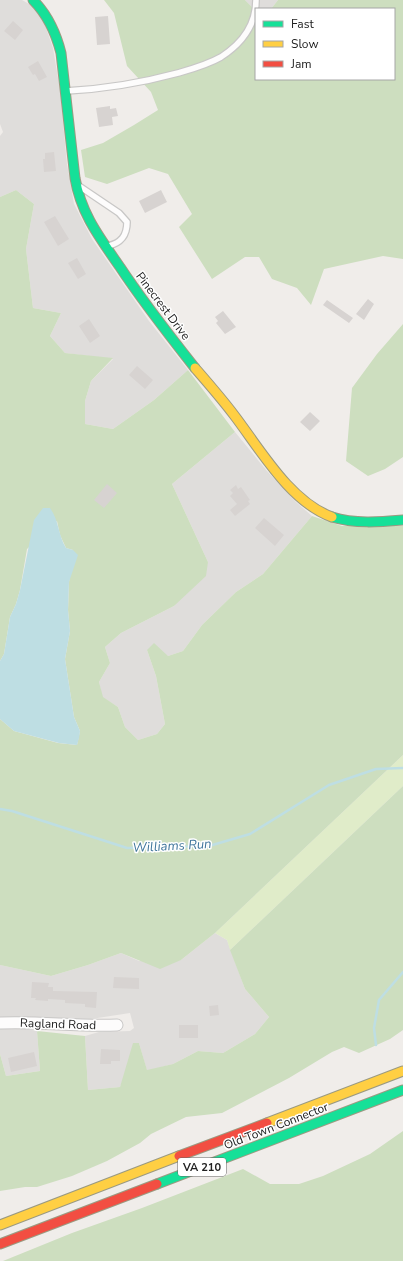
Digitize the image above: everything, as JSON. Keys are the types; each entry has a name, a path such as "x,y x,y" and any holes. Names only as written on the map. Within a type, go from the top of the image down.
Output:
{"main road":[{"name":"Pinecrest Drive","path":"33,0 48,17 60,46 77,190 91,225 136,291 175,343 231,411 281,478 294,492 322,514 345,521 356,523 403,520"},
{"name":"Old Town Connector","path":"0,1225 403,1072"},
{"name":"Old Town Connector","path":"0,1244 403,1090"}],"street":[{"name":"Ragland Road","path":"0,1023 27,1022 90,1026 116,1025"}],"lane":[{"path":"66,91 122,85 162,77 208,63 221,57 242,38 250,27 254,18 255,9"},
{"path":"76,183 119,213 127,222 125,236 115,244 106,246"}],"shaded area":[{"path":"0,0 22,0 29,4 43,19 53,48 60,90 67,164 74,204 92,239 149,321 188,370 154,400 113,429 85,424 85,401 91,381 113,359 65,353 50,336 61,313 33,308 26,249 34,204 16,190 0,197 0,136 3,132 0,124"},
{"path":"245,0 278,0 272,8 255,8 255,10"},
{"path":"235,432 267,471 296,502 312,516 263,574 236,592 202,625 183,651 168,656 147,650 156,676 165,724 157,734 138,740 125,727 118,707 102,697 99,682 110,663 105,647 121,633 174,606 208,562 172,484"},
{"path":"215,933 227,940 245,989 269,1017 255,1034 223,1053 198,1051 173,1064 147,1071 139,1043 120,1087 88,1090 85,1036 99,1032 130,1031 134,1028 130,1013 91,1019 50,1020 0,1018 0,965 51,976 121,953 139,961 181,960"},
{"path":"18,1027 37,1031 40,1071 6,1076 0,1054 0,1029"}],"green space":[{"path":"104,0 245,0 255,10 255,80 395,80 395,8 272,8 278,0 403,0 403,259 383,256 324,269 311,305 297,288 272,279 259,257 245,257 212,279 179,227 192,214 168,174 149,168 107,184 85,177 81,150 103,143 158,110 151,92 127,66 114,13"},
{"path":"16,190 34,204 26,249 33,308 61,313 50,336 65,353 113,358 91,381 85,401 85,424 113,429 154,400 188,370 235,432 172,484 208,562 206,576 174,606 121,633 105,647 110,663 99,682 103,697 118,707 125,727 138,740 157,734 165,724 156,676 147,650 154,643 168,656 183,651 202,625 236,592 263,574 312,516 342,526 403,526 403,755 215,933 181,960 160,969 121,953 51,976 0,965 0,719 14,731 58,743 77,745 80,731 74,717 65,659 70,631 68,610 69,582 73,550 66,548 60,535 57,521 27,549 20,590 10,617 4,654 0,661 0,197"},
{"path":"403,324 403,457 385,469 368,476 346,461 352,388 377,354"},
{"path":"403,755 403,786 230,950 227,940 215,933"},
{"path":"403,786 403,1030 390,1039 359,1053 344,1047 332,1052 289,1078 222,1113 186,1117 151,1134 140,1143 107,1161 72,1176 37,1187 25,1187 0,1191 0,1054 6,1076 40,1071 37,1031 85,1036 88,1090 120,1087 133,1043 139,1043 147,1070 173,1064 198,1051 223,1053 255,1034 269,1017 245,989 230,950"},
{"path":"403,1131 403,1261 3,1261 72,1233 243,1169 270,1184 299,1184 323,1176 370,1154"}],"water":[{"path":"43,508 50,508 55,517 63,543 66,548 73,550 78,555 69,582 68,610 70,631 65,659 74,717 80,731 77,745 59,743 14,731 0,719 0,661 4,654 10,617 20,590 34,520"}],"building":[{"path":"108,16 110,44 97,45 95,17"},
{"path":"13,21 23,30 15,40 4,31"},
{"path":"38,61 47,77 39,81 28,67"},
{"path":"110,106 110,109 116,108 118,116 112,117 113,125 99,127 96,108"},
{"path":"54,152 56,171 44,172 43,159 45,159 45,153"},
{"path":"161,190 167,202 145,213 139,201"},
{"path":"55,216 69,239 58,246 44,222"},
{"path":"77,258 86,274 78,279 68,263"},
{"path":"368,299 374,304 364,320 356,314"},
{"path":"327,300 353,318 349,323 323,305"},
{"path":"223,311 236,327 225,334 216,323 218,321 215,317"},
{"path":"89,319 100,336 90,343 79,326"},
{"path":"137,366 153,380 145,389 129,375"},
{"path":"310,412 320,421 310,431 300,422"},
{"path":"107,484 117,493 104,508 94,500"},
{"path":"236,485 238,489 241,487 250,500 248,501 250,504 235,516 230,510 237,504 230,496 233,493 230,490"},
{"path":"264,518 284,535 275,546 255,528"},
{"path":"114,977 139,978 139,989 113,988"},
{"path":"32,982 49,983 48,987 53,987 53,991 97,992 96,1008 85,1007 85,1004 65,1003 65,1000 35,1000 36,998 31,998"},
{"path":"218,1005 219,1015 210,1016 209,1006"},
{"path":"179,1025 198,1025 198,1038 179,1038"},
{"path":"101,1049 120,1050 120,1061 111,1061 111,1064 100,1064"},
{"path":"34,1052 37,1066 11,1072 8,1058"}],"waterway":[{"name":"Williams Run","path":"0,809 12,811 127,848 209,846 250,834 329,785 376,769 403,768"},
{"name":"Williams Run","path":"376,1045 374,1028 379,1000 403,972"}],"traffic: fast":[{"path":"33,0 51,25 57,38 61,53 75,178 82,203 92,225 138,293 195,368"},
{"path":"332,517 358,522 403,520"},
{"path":"157,1184 403,1090"}],"traffic: slow":[{"path":"195,368 225,403 265,458 289,487 317,510 332,517"},
{"path":"267,1123 403,1071"},
{"path":"0,1225 179,1156"}],"traffic: jam":[{"path":"179,1156 267,1123"},
{"path":"0,1244 157,1184"}]}
